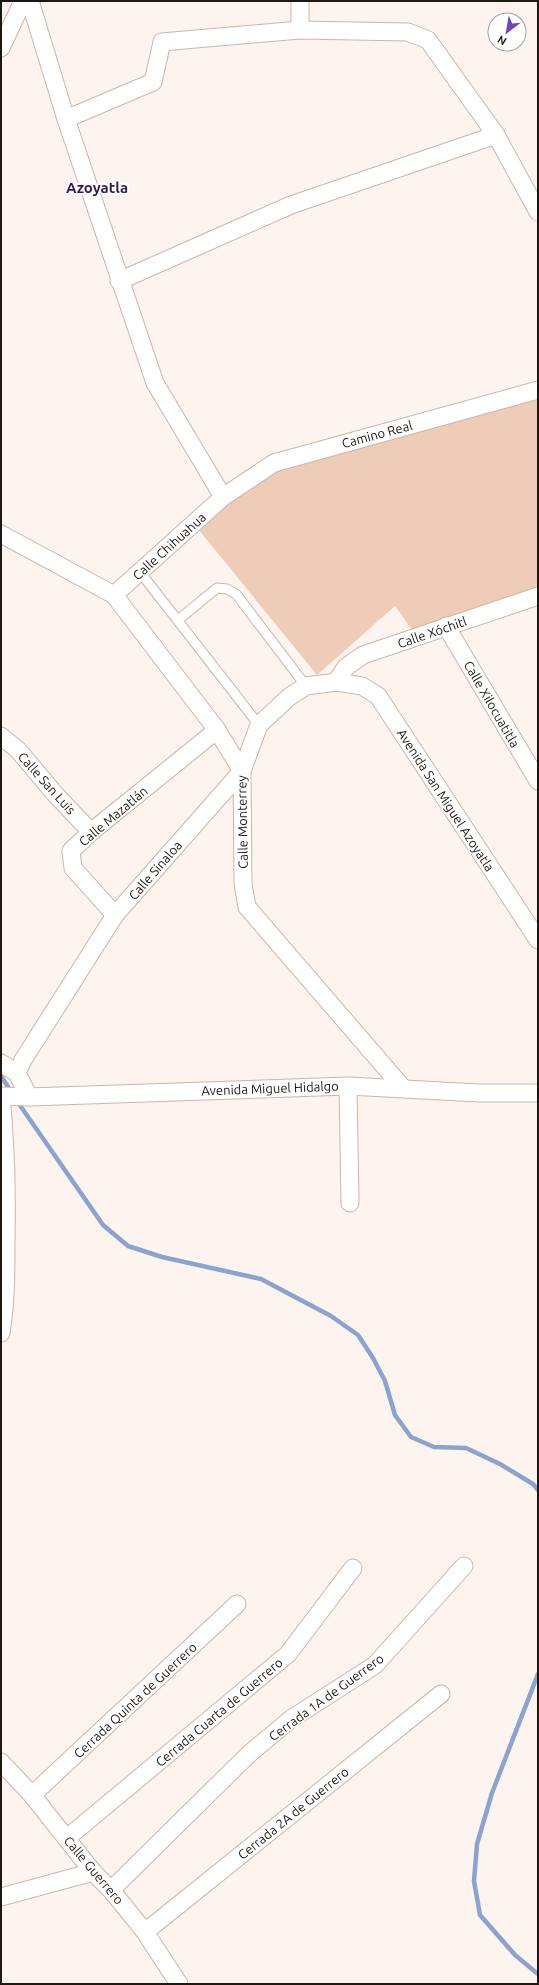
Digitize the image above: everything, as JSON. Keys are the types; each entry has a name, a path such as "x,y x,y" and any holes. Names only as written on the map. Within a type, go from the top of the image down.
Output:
{"street":[{"path":"1,48 23,1"},
{"path":"30,1 66,119 155,383 224,497"},
{"path":"300,1 300,30"},
{"path":"66,119 153,82 162,42 300,30 408,32 428,40 496,135 538,212"},
{"path":"120,281 290,205 496,135"},
{"name":"Camino Real","path":"224,497 274,463 538,390"},
{"name":"Calle Chihuahua","path":"114,595 224,497"},
{"name":"Calle Monterrey","path":"1,534 114,595 216,730 242,771 244,884 247,907 404,1088"},
{"name":"Calle Xóchitl","path":"336,682 346,667 363,655 446,626 537,598"},
{"name":"Calle Xilocuatitla","path":"446,626 538,782"},
{"name":"Calle Sinaloa","path":"17,1073 34,1042 115,915 242,771 259,725 289,697 306,686 336,682"},
{"name":"Avenida San Miguel Azoyatla","path":"336,682 362,686 378,696 538,940"},
{"name":"Calle Mazatlán","path":"115,915 73,868 71,851 91,832 216,730"},
{"name":"Calle San Luis","path":"1,736 18,750 55,794 91,832"},
{"path":"1,1063 17,1073 29,1097"},
{"path":"348,1086 350,1203"},
{"name":"Avenida Miguel Hidalgo","path":"1,1096 29,1097 348,1086 479,1093 538,1093"},
{"path":"1,1096 6,1138 4,1257 6,1307 1,1333"},
{"name":"Cerrada 1A de Guerrero","path":"111,1890 249,1754 291,1719 375,1665 464,1566"},
{"name":"Cerrada Cuarta de Guerrero","path":"67,1838 288,1654 353,1568"},
{"name":"Cerrada Quinta de Guerrero","path":"32,1796 237,1604"},
{"name":"Cerrada 2A de Guerrero","path":"145,1932 442,1694"},
{"name":"Calle Guerrero","path":"1,1762 32,1796 93,1872 111,1890 145,1932 179,1984"},
{"path":"1,1897 93,1872"}],"lane":[{"path":"140,572 259,725"},
{"path":"178,620 217,588 227,589 236,594 306,686"}],"shaded area":[{"path":"538,398 538,589 413,631 395,606 317,675 194,524 280,463"}],"waterway":[{"path":"1,1076 12,1093"},
{"path":"17,1101 103,1225 128,1246 162,1257 261,1279 331,1316 358,1335 373,1358 385,1381 395,1415 411,1437 434,1447 466,1448 500,1464 533,1484 538,1490"},
{"path":"538,1674 492,1793 477,1844 474,1881 480,1915 515,1955 538,1974"}],"district":[{"name":"Azoyatla","path":"97,187"}]}
